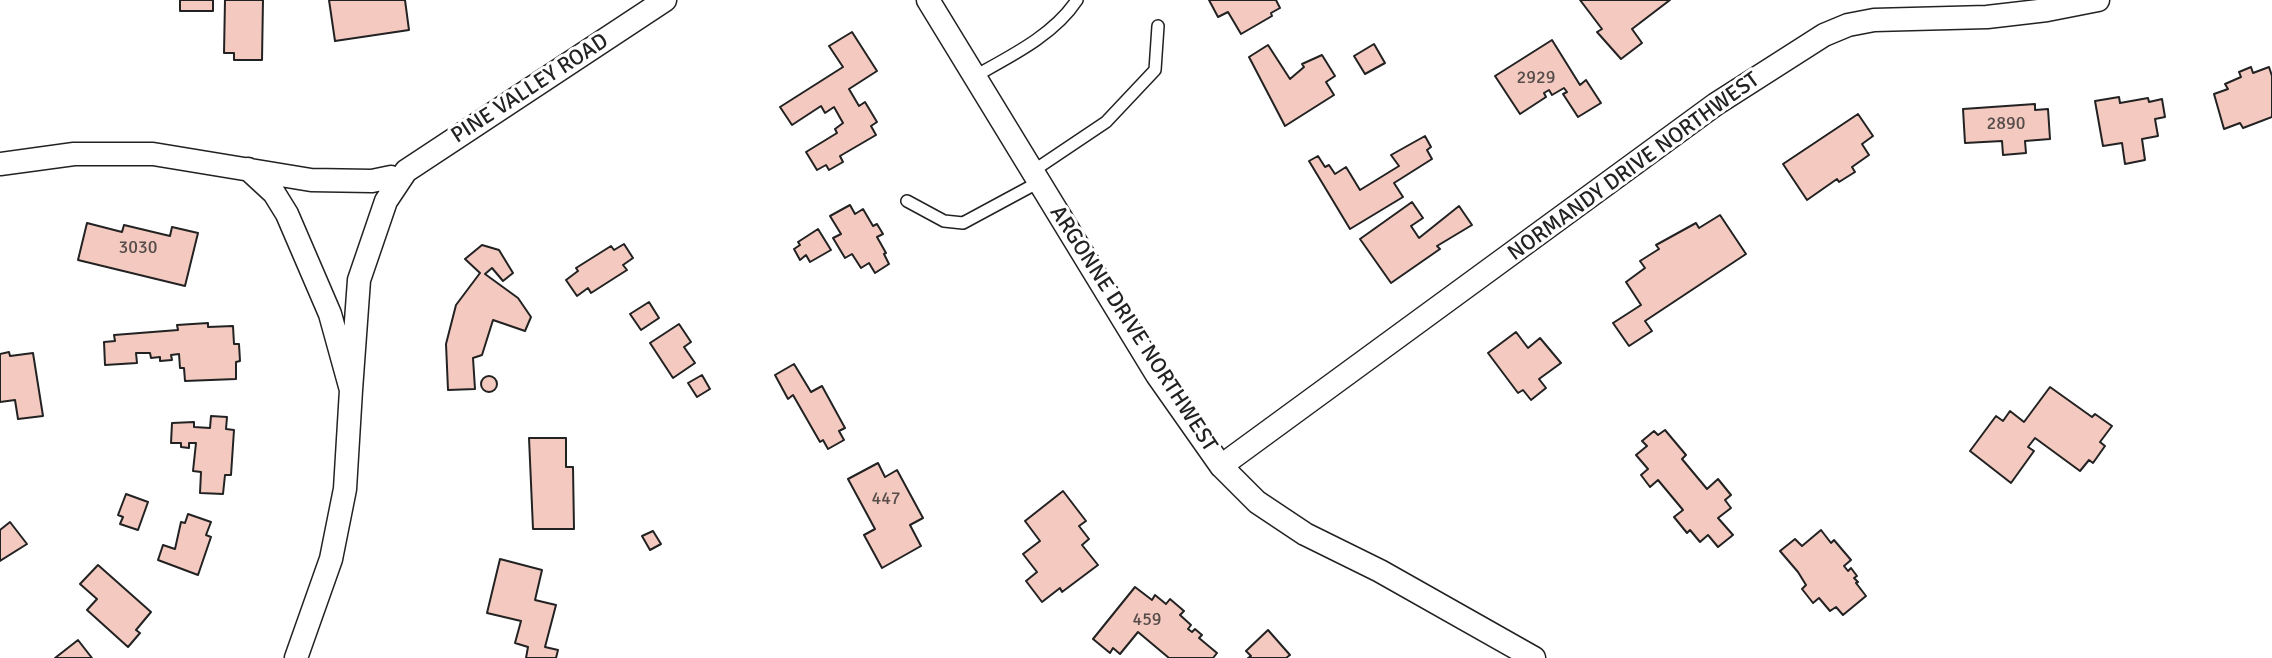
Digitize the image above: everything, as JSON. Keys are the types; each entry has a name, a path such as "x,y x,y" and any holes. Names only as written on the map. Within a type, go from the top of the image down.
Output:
{"street":[{"name":"PINE VALLEY ROAD","path":"398,180 406,171 665,0"},
{"name":"ARGONNE DRIVE NORTHWEST","path":"928,0 1157,375 1221,466 1257,502 1305,534 1380,571 1534,658"},
{"name":"NORMANDY DRIVE NORTHWEST","path":"1221,466 1716,104 1824,35 1848,25 1874,20 1987,17 2098,0"},
{"path":"0,164 74,154 153,154 311,180 372,181 391,177 398,180 386,201 359,280 345,489 331,559 296,658"},
{"path":"248,169 274,193 287,214 330,314 351,390"}],"lane":[{"path":"975,76 1029,45 1070,11 1077,0"},
{"path":"907,201 944,221 963,223 1036,176 1106,122 1155,70 1158,26"}],"building":[{"path":"180,0 213,0 213,11 180,11"},
{"path":"225,0 263,0 262,60 234,60 234,53 224,53"},
{"path":"329,0 405,0 409,30 335,41"},
{"path":"1209,0 1276,0 1280,8 1241,34 1228,12 1218,17"},
{"path":"1580,0 1670,0 1632,29 1642,43 1621,59 1597,32 1602,29"},
{"path":"852,32 877,71 849,89 859,106 865,102 877,122 871,126 876,135 840,156 843,162 829,170 826,165 817,170 806,152 837,133 835,129 843,123 834,107 825,113 821,106 792,125 780,107 843,67 829,46"},
{"path":"1552,40 1580,85 1586,80 1601,103 1578,117 1563,94 1567,92 1564,88 1552,95 1549,90 1544,93 1546,97 1520,114 1495,76"},
{"path":"1374,44 1385,63 1365,74 1354,56"},
{"path":"1268,45 1290,79 1304,67 1302,64 1322,55 1335,76 1326,82 1334,95 1285,126 1249,57"},
{"path":"2251,67 2253,73 2269,67 2272,76 2272,117 2243,128 2240,123 2224,129 2214,94 2228,89 2225,84 2241,77 2239,72"},
{"path":"2119,97 2120,103 2162,99 2165,117 2155,119 2158,136 2142,139 2145,160 2125,164 2122,143 2103,146 2095,101"},
{"path":"2035,104 2035,110 2048,109 2050,139 2025,141 2026,153 2003,155 2002,141 1965,143 1963,109"},
{"path":"1858,114 1873,136 1862,144 1869,155 1852,167 1855,172 1839,182 1837,179 1807,200 1783,164"},
{"path":"1425,136 1431,147 1427,150 1432,159 1394,183 1403,197 1350,229 1309,161 1318,156 1325,167 1329,165 1335,174 1346,167 1360,190 1399,166 1391,155"},
{"path":"1412,202 1423,218 1411,226 1419,238 1459,206 1472,225 1437,246 1440,249 1391,283 1360,239"},
{"path":"850,205 855,214 863,209 873,226 877,224 883,234 877,237 889,264 875,273 869,263 861,268 852,254 845,258 833,238 841,234 830,216"},
{"path":"1720,215 1746,254 1645,321 1652,331 1629,346 1613,323 1641,305 1626,282 1645,268 1640,261 1659,249 1656,245 1696,223 1699,228"},
{"path":"87,223 122,232 124,225 170,236 172,227 198,233 185,286 78,260"},
{"path":"818,229 831,250 810,262 806,255 800,260 794,249 800,245 798,242"},
{"path":"624,244 633,258 623,265 627,270 591,293 588,288 577,296 566,280 578,271 576,268 611,246 614,250"},
{"path":"482,245 499,250 513,273 503,281 492,268 485,274 518,298 531,317 525,331 493,320 482,355 473,358 475,389 448,390 446,344 456,305 480,273 465,259"},
{"path":"649,302 659,318 641,330 630,314"},
{"path":"208,323 208,327 233,326 234,344 239,344 240,361 236,362 236,379 185,381 179,354 171,355 172,360 160,361 160,357 151,358 150,353 136,353 137,363 105,365 104,342 115,341 114,335 178,330 177,325"},
{"path":"679,324 691,342 684,347 695,363 673,378 650,343"},
{"path":"1516,332 1528,348 1540,338 1561,363 1539,379 1546,388 1531,400 1523,390 1518,393 1488,353"},
{"path":"9,352 10,356 33,353 43,416 18,419 15,400 0,402 0,354"},
{"path":"794,364 811,392 822,386 845,428 839,431 844,440 828,449 823,440 820,442 793,395 788,399 775,375"},
{"path":"702,375 710,389 697,397 688,383"},
{"path":"489,376 495,378 495,390 489,392 483,390 481,384 483,378"},
{"path":"2050,387 2092,417 2095,414 2112,426 2100,442 2105,446 2093,463 2089,460 2080,471 2035,438 2028,447 2034,451 2011,483 1970,451 1996,416 2003,421 2010,411 2024,422"},
{"path":"211,416 227,417 226,429 234,430 231,475 225,475 223,494 200,493 201,472 193,471 196,443 189,443 189,448 181,447 181,443 171,443 172,423 194,422 194,427 210,428"},
{"path":"1665,430 1686,455 1682,459 1707,489 1718,479 1731,495 1725,500 1731,508 1718,518 1733,535 1718,547 1708,535 1700,542 1690,530 1687,533 1674,517 1683,510 1658,480 1650,487 1641,475 1648,469 1636,455 1647,446 1642,441 1654,431 1658,435"},
{"path":"529,438 566,438 566,467 573,467 574,529 533,529"},
{"path":"878,463 885,477 897,470 923,518 910,525 921,546 882,568 864,535 875,529 848,479"},
{"path":"1063,491 1086,521 1079,526 1089,539 1082,545 1098,565 1062,592 1060,588 1042,602 1026,581 1037,572 1023,554 1040,541 1025,521"},
{"path":"126,494 148,502 138,530 120,524 123,517 118,515"},
{"path":"188,514 211,522 206,535 211,537 198,575 158,560 163,545 175,549 181,522 185,523"},
{"path":"10,522 27,544 0,561 0,530"},
{"path":"1821,530 1851,560 1844,566 1848,571 1851,568 1857,576 1854,578 1856,583 1866,596 1843,615 1836,607 1830,611 1819,598 1813,603 1802,589 1806,585 1798,572 1780,551 1795,539 1802,546"},
{"path":"653,531 661,544 650,550 642,536"},
{"path":"500,559 542,570 535,600 556,605 545,647 558,650 556,658 526,658 528,647 515,643 521,621 487,613"},
{"path":"98,565 151,612 136,630 140,633 128,647 87,610 97,599 80,584"},
{"path":"1135,587 1152,600 1155,595 1166,604 1170,599 1184,611 1180,615 1191,625 1188,629 1192,632 1195,629 1202,635 1199,638 1217,653 1213,658 1169,658 1138,632 1120,654 1113,648 1110,653 1093,639"},
{"path":"1268,630 1290,655 1286,658 1248,658 1251,656 1246,651"},
{"path":"78,640 92,658 55,658"}]}
